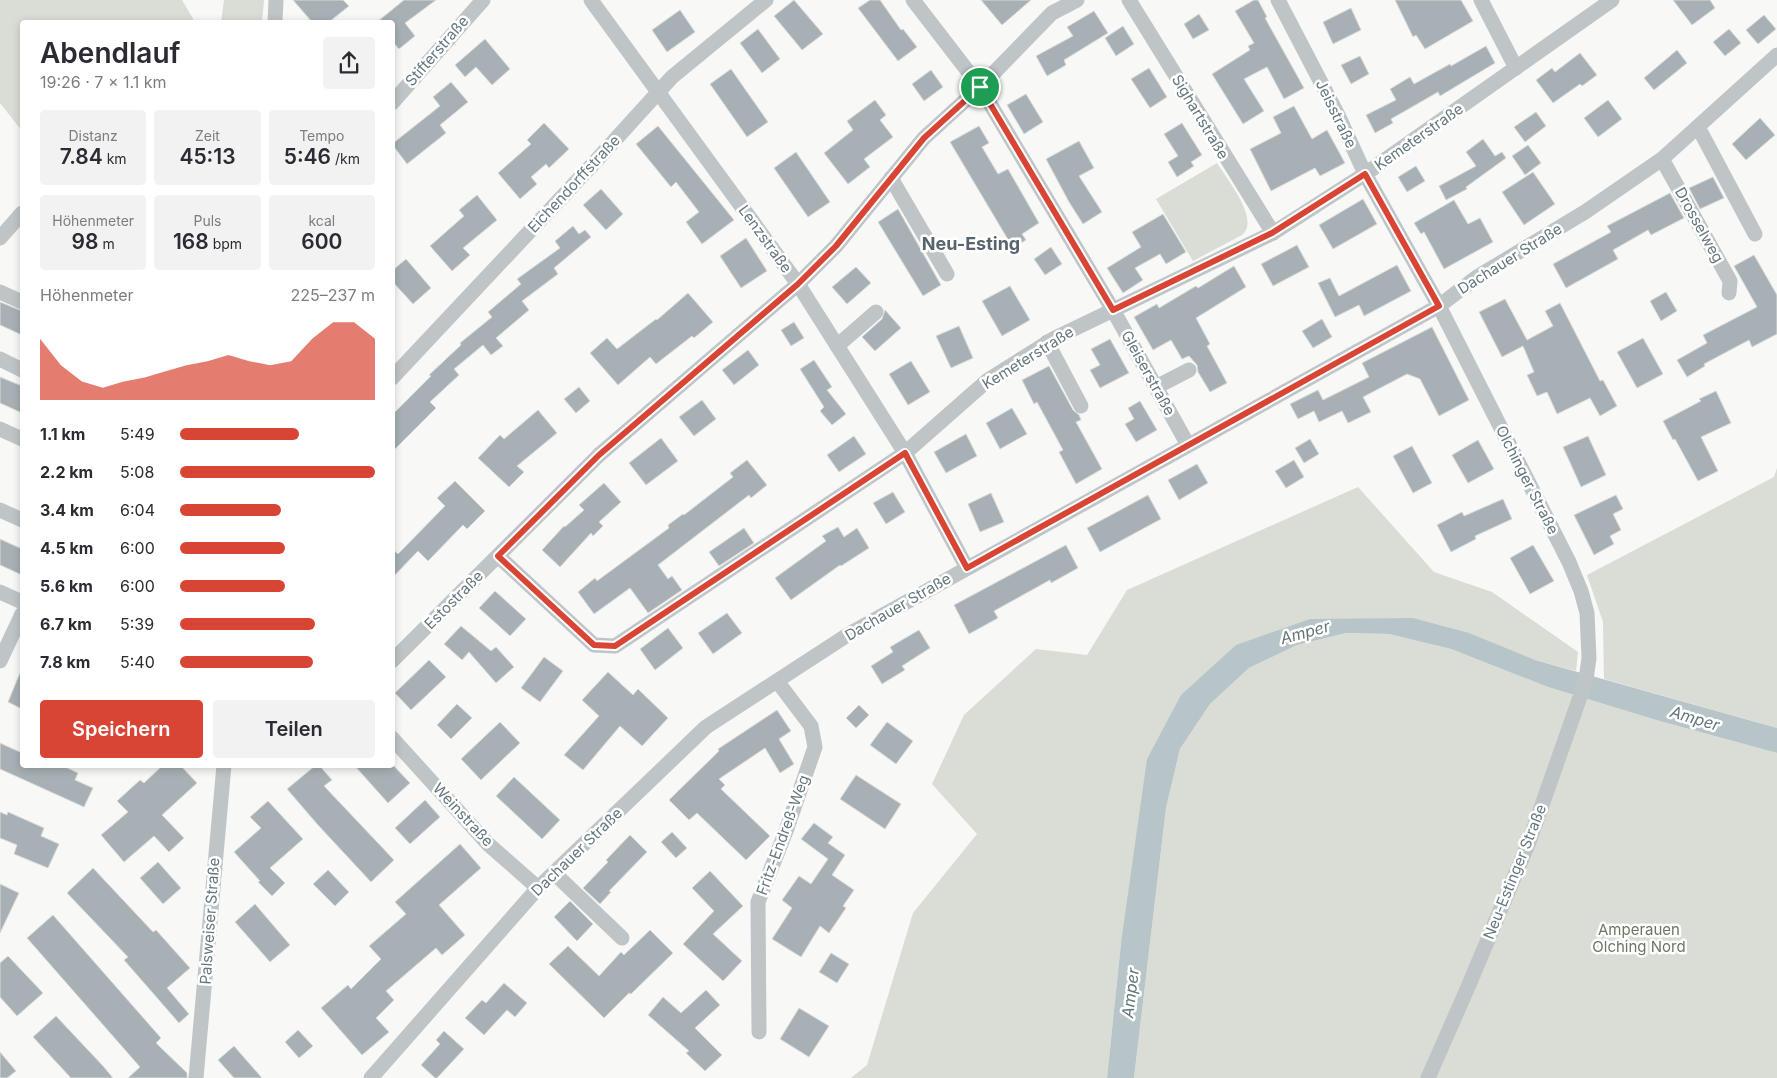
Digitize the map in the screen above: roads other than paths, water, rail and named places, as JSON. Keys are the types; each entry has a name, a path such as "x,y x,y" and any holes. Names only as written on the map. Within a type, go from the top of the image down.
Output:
{"street":[{"path":"275,20 276,0"},
{"name":"Stifterstraße","path":"395,100 483,0"},
{"name":"Lenzstraße","path":"591,0 798,284 905,453 967,568"},
{"name":"Eichendorffstraße","path":"395,375 594,163 658,90 766,0"},
{"name":"Gleiserstraße","path":"913,0 980,87 1113,310 1188,445"},
{"name":"Estostraße","path":"395,658 599,455 798,284 836,246 924,138 980,87 1052,13 1077,0"},
{"name":"Sighartstraße","path":"1129,0 1272,233"},
{"name":"Jeisstraße","path":"1278,0 1339,117 1365,174 1439,306"},
{"path":"1481,0 1516,68"},
{"name":"Kemeterstraße","path":"498,556 594,645 615,646 905,453 988,380 1047,342 1272,233 1365,174 1608,1"},
{"name":"Dachauer Straße","path":"370,1078 538,888 706,728 849,634 1439,306 1478,277 1585,212 1662,159 1777,56"},
{"path":"1698,127 1755,234"},
{"name":"Drosselweg","path":"1662,159 1730,281 1729,293"},
{"path":"891,178 947,274"},
{"path":"0,238 20,215"},
{"path":"0,292 20,301"},
{"name":"Olchinger Straße","path":"1439,306 1569,562 1581,591 1587,613 1589,662"},
{"path":"837,346 876,312"},
{"path":"1047,342 1081,406"},
{"path":"0,359 20,369"},
{"path":"1156,387 1189,370"},
{"path":"0,429 20,438"},
{"path":"0,510 20,519"},
{"path":"0,592 20,601"},
{"path":"0,660 20,618"},
{"name":"Neu-Estinger Straße","path":"1428,1078 1529,842 1586,680 1589,662"},
{"name":"Fritz-Endreß-Weg","path":"759,1032 758,902 786,831 815,747 811,726 777,682"},
{"name":"Weinstraße","path":"395,741 488,844 538,888"},
{"name":"Palsweiser Straße","path":"196,1078 224,768"},
{"path":"554,873 622,938"}],"water":[{"name":"Amper","path":"1413,618 1469,633 1535,660 1777,728 1777,753 1656,720 1548,687 1451,649 1389,634 1346,633 1297,645 1249,668 1210,704 1180,749 1166,808 1134,1078 1107,1078 1121,943 1147,759 1181,695 1236,645 1310,619"}],"district":[{"name":"Neu-Esting","path":"971,244"}],"park label":[{"name":"Amperauen Olching Nord","path":"1639,938"}]}
